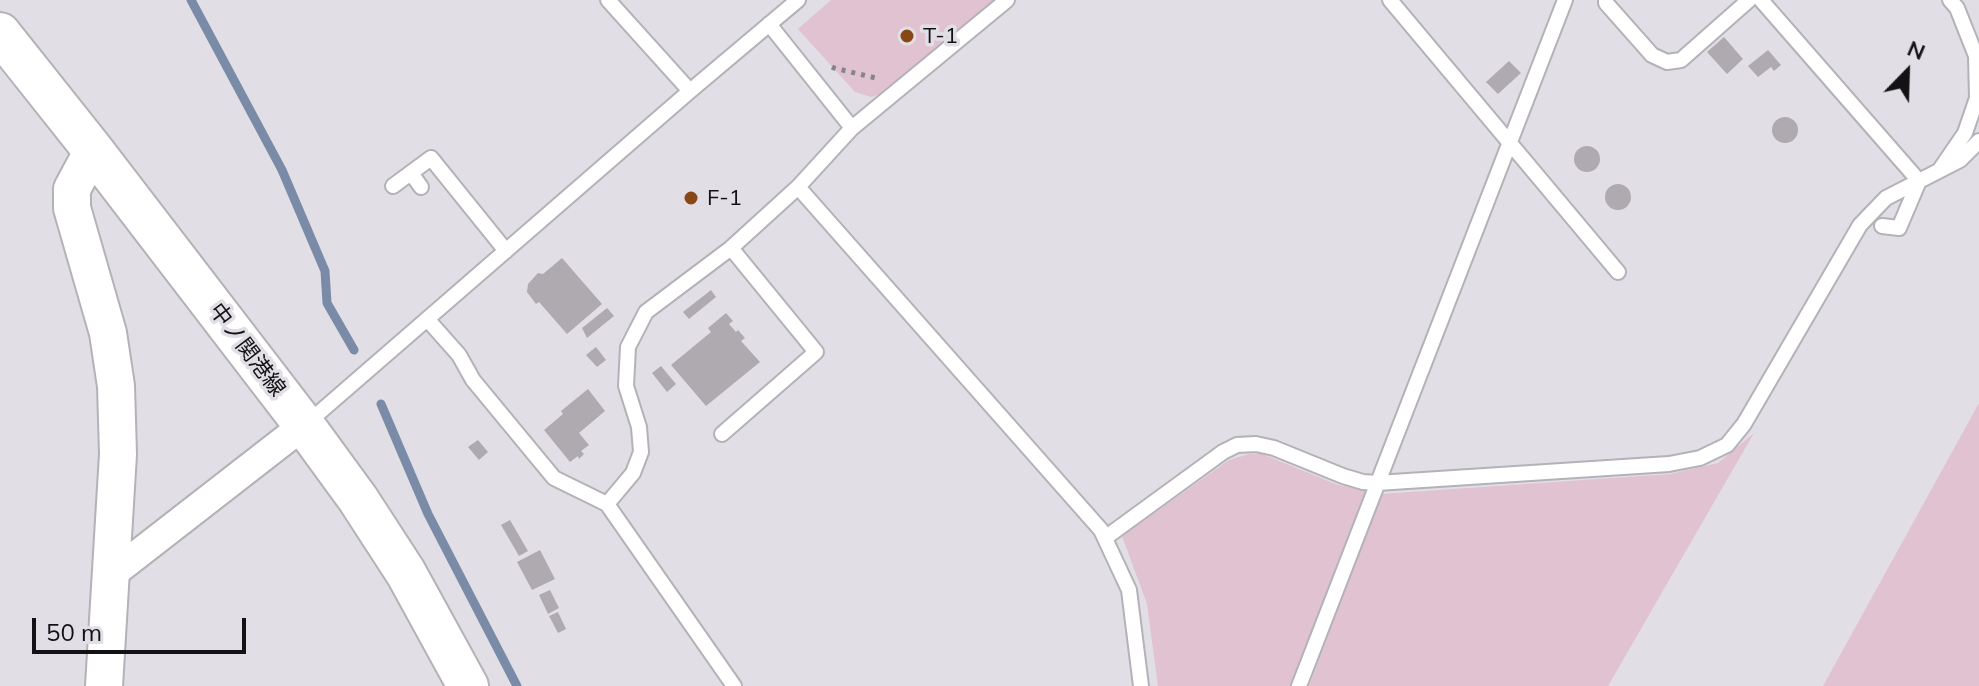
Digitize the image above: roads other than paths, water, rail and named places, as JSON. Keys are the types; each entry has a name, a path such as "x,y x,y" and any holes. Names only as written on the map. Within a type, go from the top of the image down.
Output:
{"main road":[{"name":"中ノ関港線","path":"0,33 93,150 358,499 406,573 468,686"}],"street":[{"path":"93,150 72,189 72,208 108,333 116,386 118,454 104,686"},
{"path":"111,575 304,425"}],"lane":[{"path":"609,0 690,91"},
{"path":"304,425 798,0"},
{"path":"607,504 633,473 641,452 639,427 626,386 628,347 646,312 731,248 798,187 852,128 1007,0"},
{"path":"1299,686 1565,0"},
{"path":"1606,0 1652,55 1667,62 1681,60 1749,0"},
{"path":"1761,0 1919,181"},
{"path":"1938,172 1965,133 1977,98 1976,56 1957,8 1950,0"},
{"path":"1399,3 1618,272"},
{"path":"769,24 852,128"},
{"path":"1105,538 1237,445 1256,444 1274,448 1343,476 1377,483 1669,464 1700,458 1727,445 1744,424 1860,225 1886,198 1960,160 1979,141"},
{"path":"393,186 431,158 506,251"},
{"path":"411,173 421,187"},
{"path":"1882,226 1899,228 1919,181"},
{"path":"798,187 1101,530 1129,590 1138,684"},
{"path":"722,434 816,352 731,248"},
{"path":"427,319 459,355 473,380 554,478 607,504 734,686"}],"waterway":[{"path":"191,0 282,170 325,271 327,303 354,350"},
{"path":"381,404 428,514 517,686"}],"place":[{"name":"T-1","path":"907,36"},
{"name":"F-1","path":"691,198"}]}
